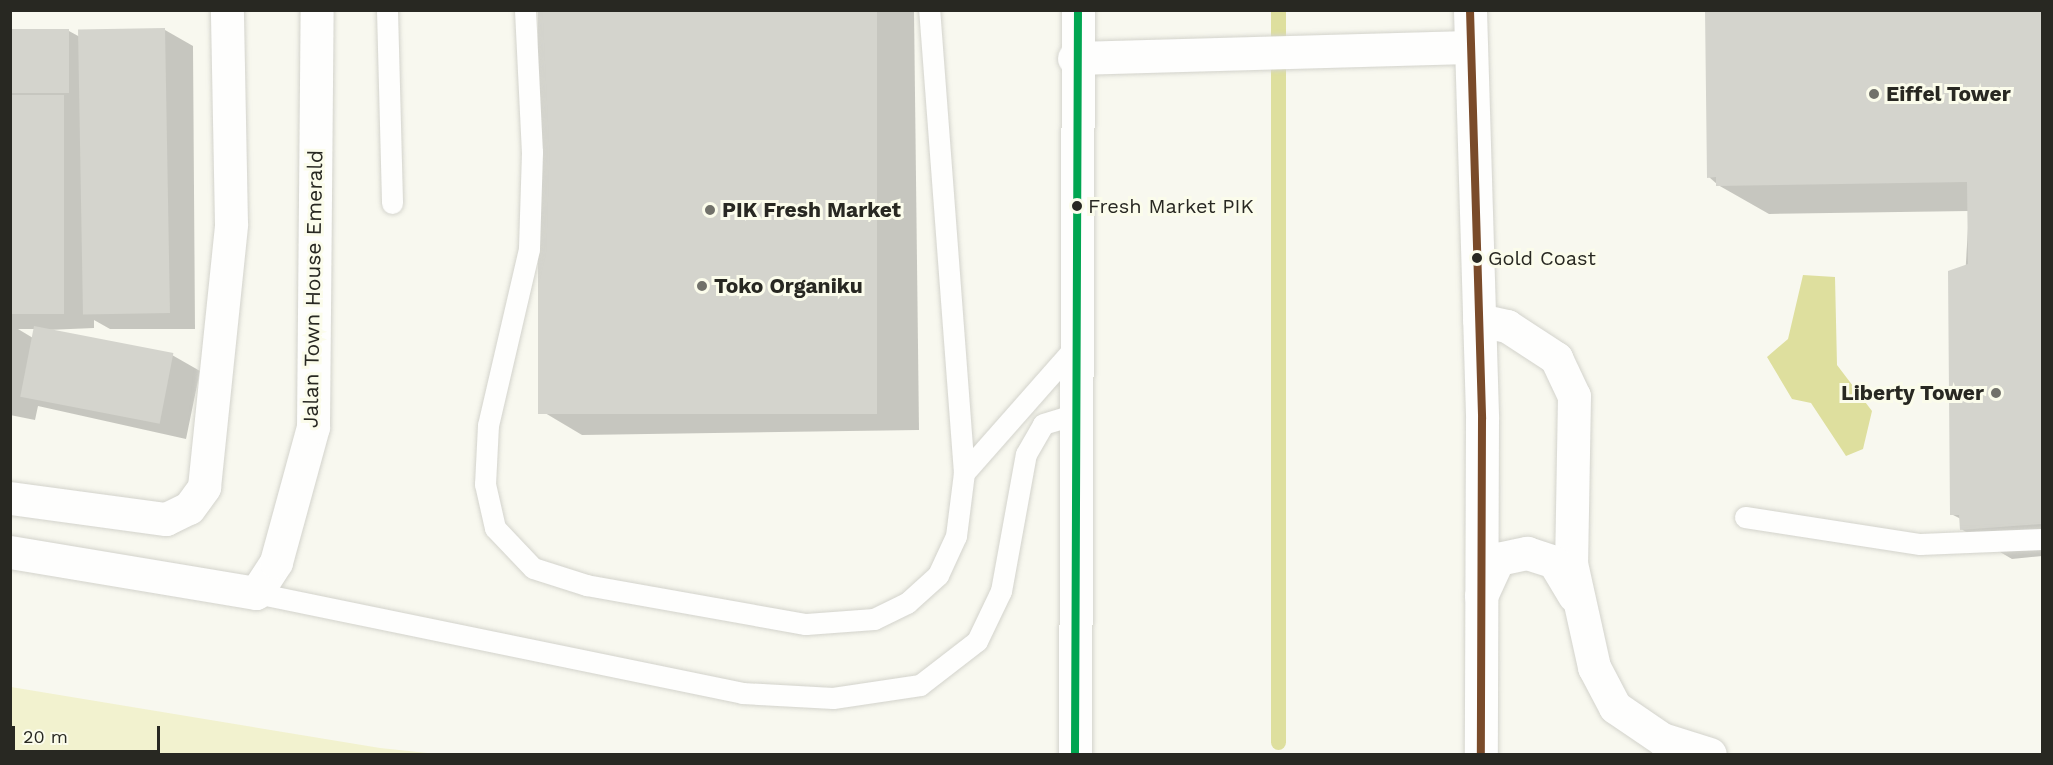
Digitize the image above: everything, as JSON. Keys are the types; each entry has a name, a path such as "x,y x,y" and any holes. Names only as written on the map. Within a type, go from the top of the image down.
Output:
{"street":[{"path":"10,498 166,519 189,508 204,488 231,224 227,10"},
{"name":"Jalan Town House Emerald","path":"256,593 288,527 313,427 317,10"},
{"path":"1075,754 1078,413 1074,58 1078,10"},
{"path":"1470,10 1479,320 1481,754"},
{"path":"1074,58 1354,54 1470,47"},
{"path":"1479,320 1507,326 1556,358 1574,396 1571,563 1577,600 1594,667 1615,707 1662,739 1710,754"},
{"path":"10,552 256,593"},
{"path":"1481,596 1498,560 1527,553 1554,562 1577,600"}],"lane":[{"path":"387,10 392,203"},
{"path":"525,10 532,153 529,249 488,425 485,484 487,509 511,551 533,568 586,585 806,624 874,619 907,603 938,575 956,536 964,473 929,10"},
{"path":"964,473 1077,345"},
{"path":"256,593 742,693 834,698 920,685 977,641 1001,591 1026,454 1043,424 1078,413"},
{"path":"1745,517 1920,544 2043,539"}],"shaded area":[{"path":"1803,275 1835,277 1837,365 1872,411 1863,449 1846,456 1811,403 1792,399 1767,357 1788,339"},
{"path":"11,687 380,748 437,754 11,754"}],"building":[{"name":"PIK Fresh Market","path":"538,10 877,10 877,414 538,414"},
{"name":"Eiffel Tower","path":"1705,10 2042,10 2042,524 1960,530 1959,515 1950,515 1948,271 1968,264 1967,182 1716,186 1716,177 1707,178"},
{"path":"165,28 170,313 83,314 78,30"},
{"path":"10,29 69,29 69,93 10,93"},
{"path":"10,95 64,95 64,314 10,314"},
{"path":"34,326 173,353 160,424 20,397"}],"waterway":[{"path":"1278,10 1278,742"}],"transit line":[{"path":"1075,754 1078,10"},
{"path":"1470,10 1482,419 1481,754"}],"place":[{"name":"Eiffel Tower","path":"1874,94"},
{"name":"Fresh Market PIK","path":"1077,206"},
{"name":"PIK Fresh Market","path":"710,210"},
{"name":"Gold Coast","path":"1477,258"},
{"name":"Toko Organiku","path":"702,286"},
{"name":"Liberty Tower","path":"1996,393"}]}
